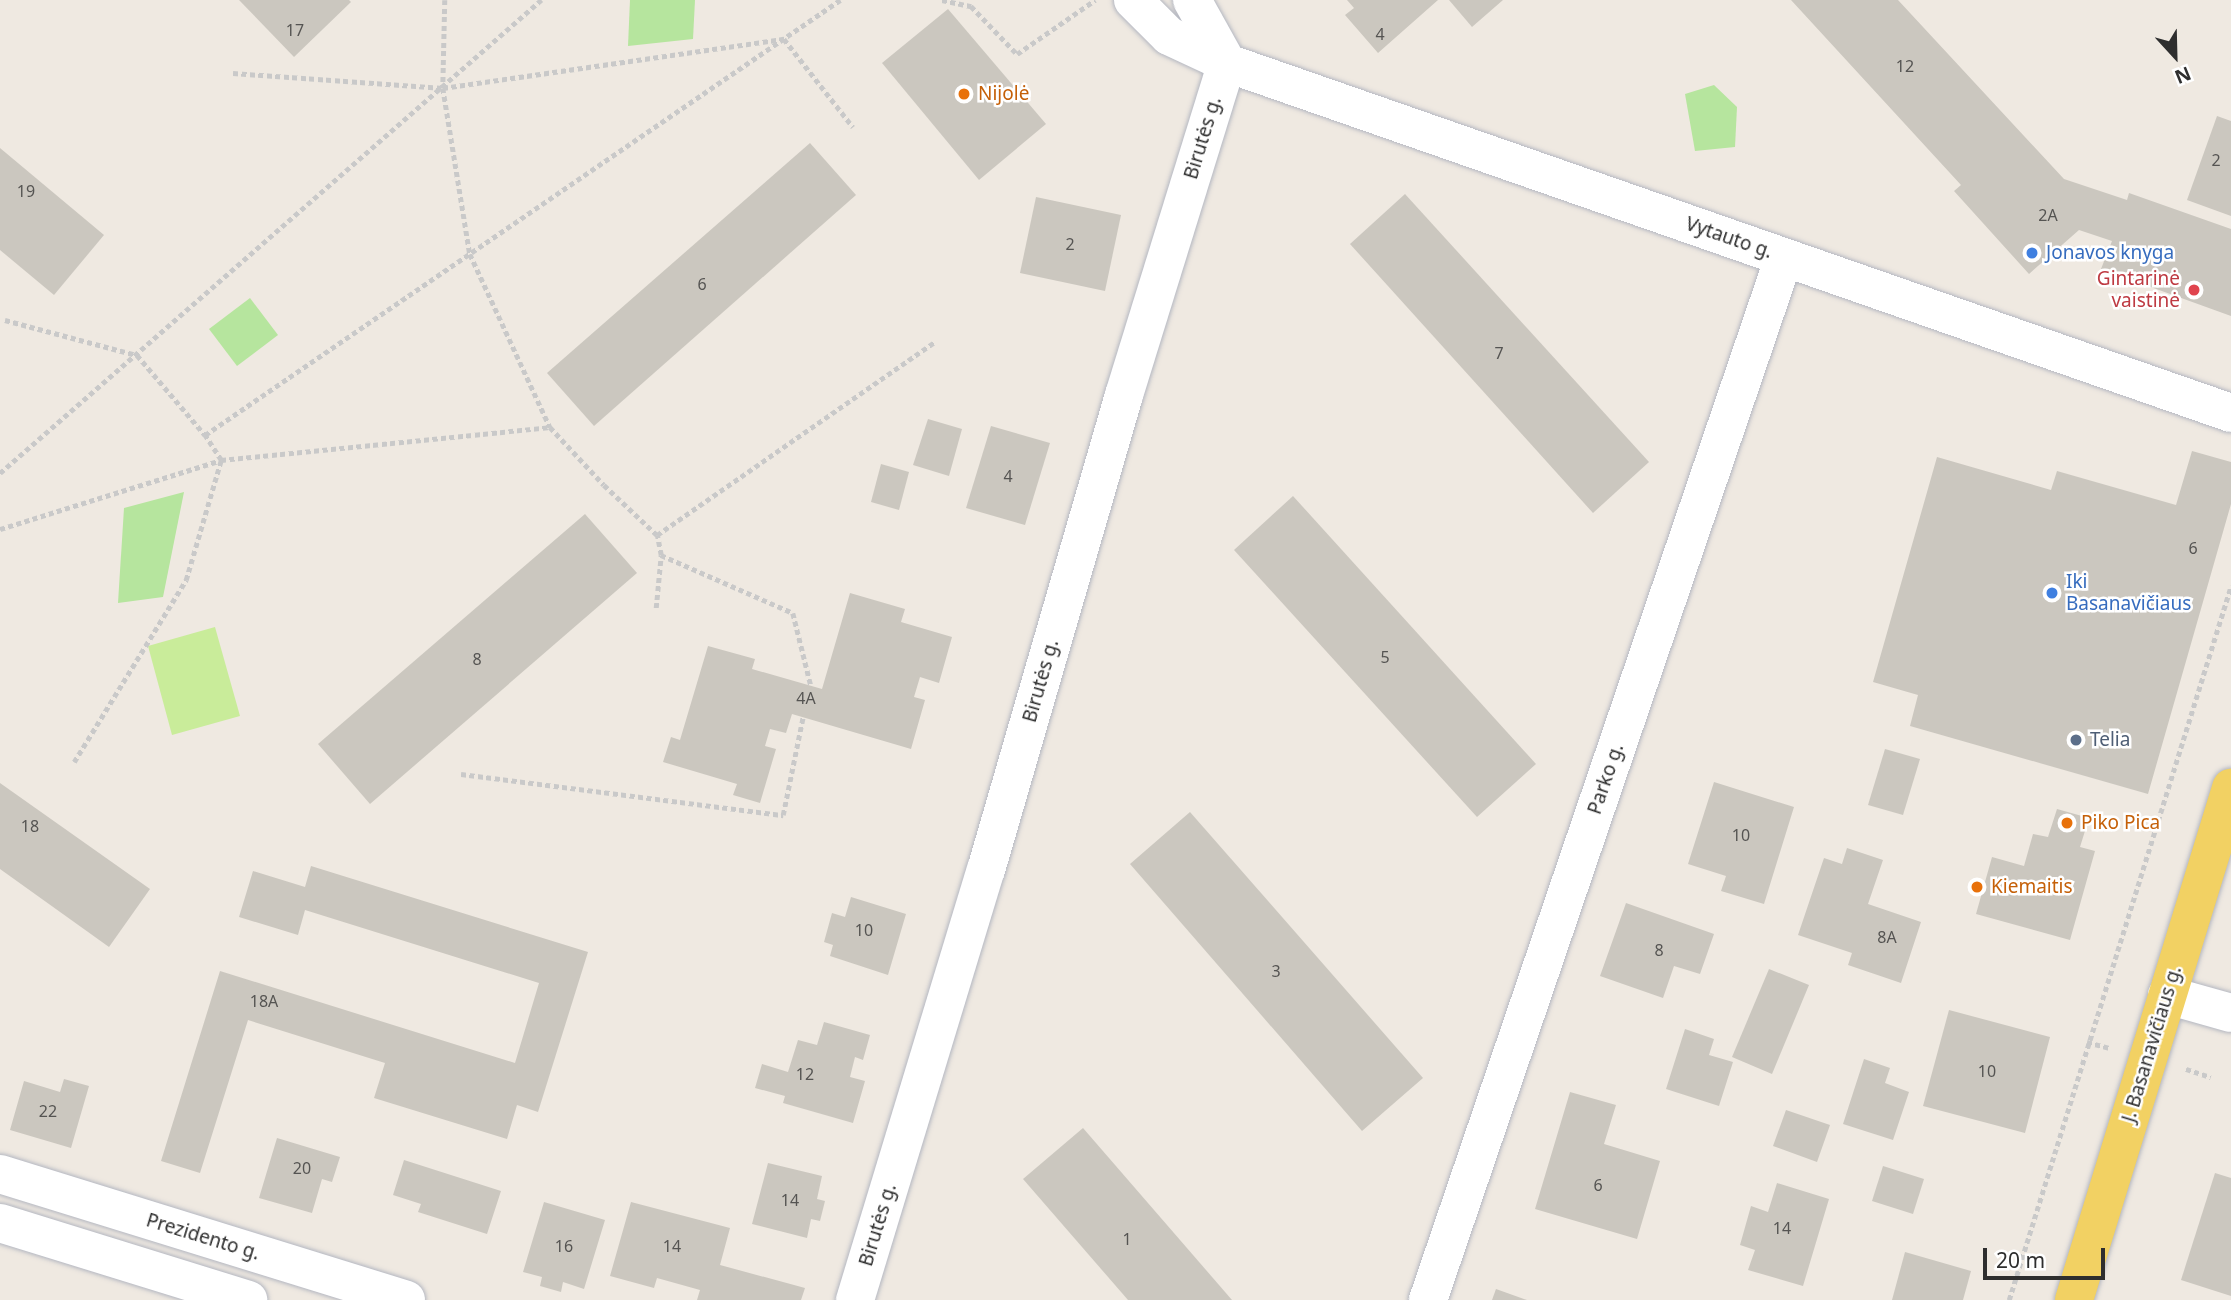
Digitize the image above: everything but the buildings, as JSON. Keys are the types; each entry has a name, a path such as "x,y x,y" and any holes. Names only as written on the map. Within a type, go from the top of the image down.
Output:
{"main road":[{"name":"J. Basanavičiaus g.","path":"2074,1300 2231,788"}],"street":[{"name":"Vytauto g.","path":"1133,0 1169,36 1227,63 2231,413"},
{"path":"1192,0 1227,63"},
{"name":"Birutės g.","path":"855,1300 986,870 1124,395 1227,63"},
{"name":"Parko g.","path":"1427,1300 1784,257"},
{"path":"2167,995 2231,1013"},
{"name":"Prezidento g.","path":"0,1174 406,1300"},
{"path":"0,1223 248,1300"}],"path":[{"path":"445,0 443,88 470,254 550,427 604,485 657,535 661,555 656,608"},
{"path":"0,473 541,0"},
{"path":"205,435 840,0"},
{"path":"942,0 971,6 1017,54 1095,0"},
{"path":"233,73 443,88 784,39"},
{"path":"784,39 853,127"},
{"path":"5,320 137,355 205,435 220,460 186,580 74,762"},
{"path":"657,535 934,342"},
{"path":"0,529 220,460 550,427"},
{"path":"661,555 793,613 811,686"},
{"path":"2008,1300 2231,586"},
{"path":"461,774 783,815 803,717"}],"green space":[{"path":"630,0 695,0 693,39 628,46"},
{"path":"1714,85 1737,107 1735,147 1695,151 1685,94"},
{"path":"250,298 278,335 237,366 209,329"},
{"path":"184,492 163,597 118,603 124,508"},
{"path":"215,627 240,716 172,735 148,646"}],"place":[{"name":"Nijolė","path":"964,94"},
{"name":"Jonavos knyga","path":"2032,253"},
{"name":"Gintarinė vaistinė","path":"2194,290"},
{"name":"Iki Basanavičiaus","path":"2052,593"},
{"name":"Telia","path":"2076,740"},
{"name":"Piko Pica","path":"2067,823"},
{"name":"Kiemaitis","path":"1977,887"}]}
